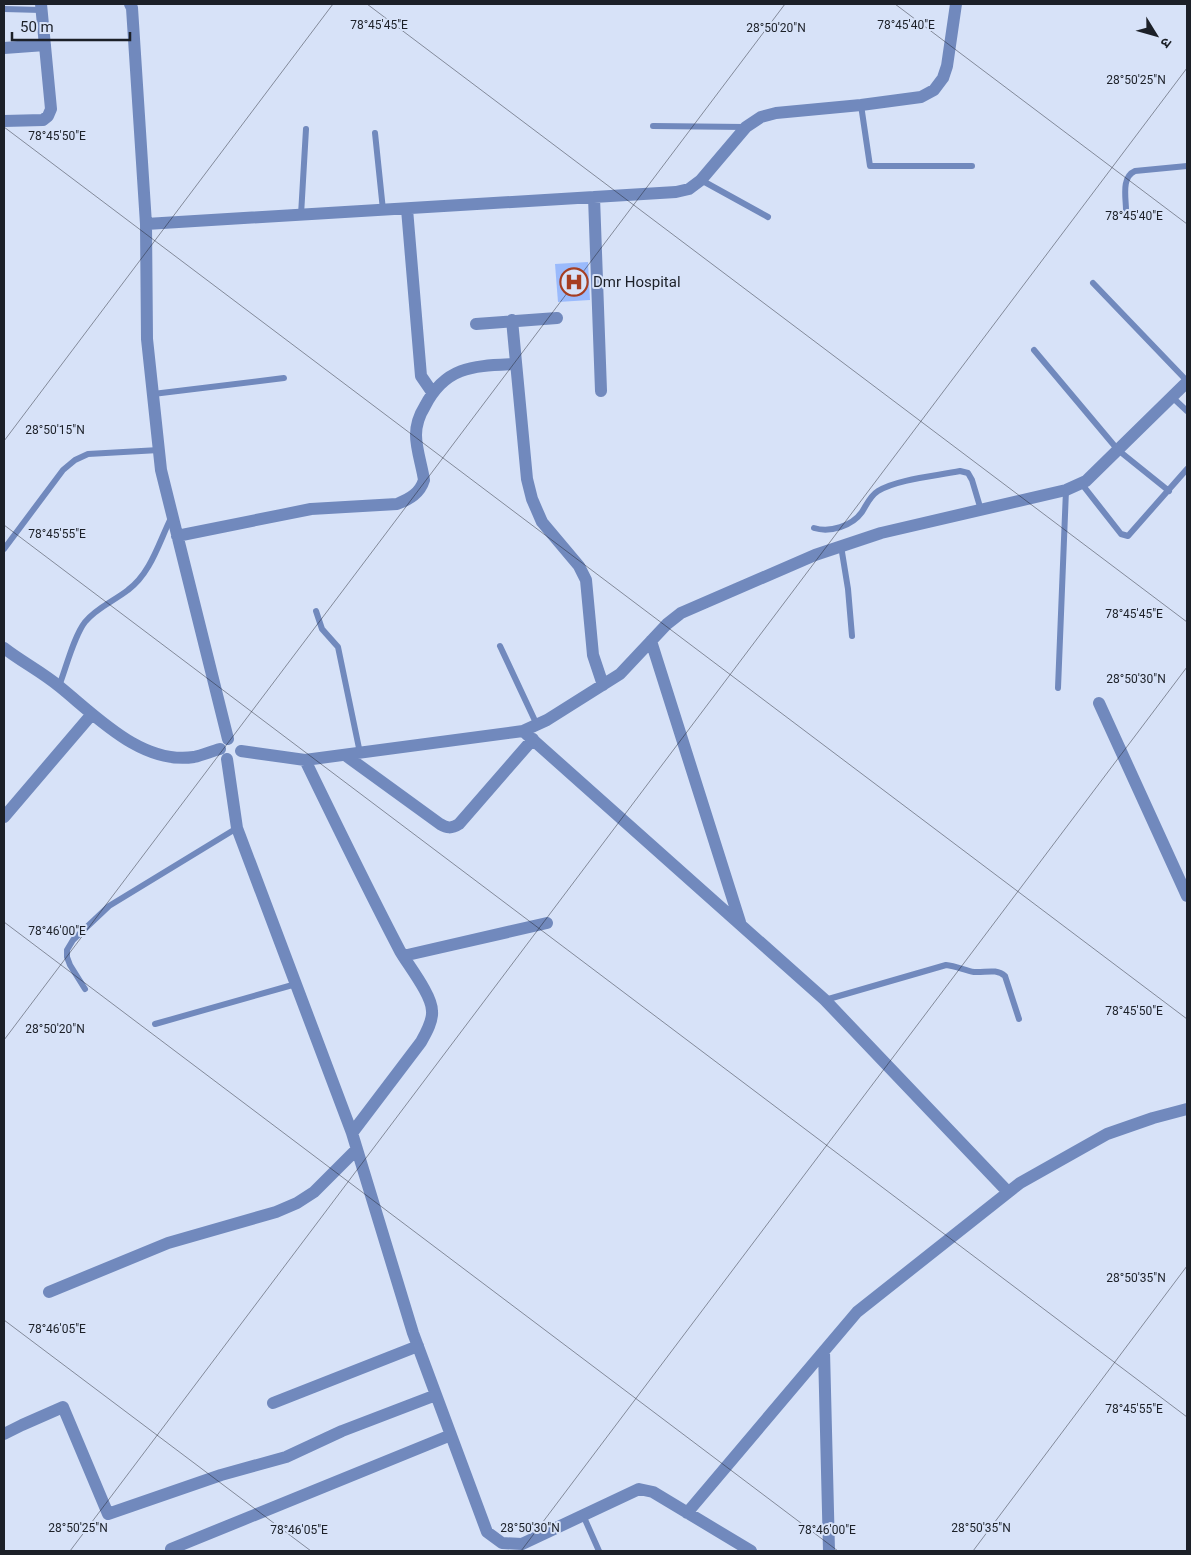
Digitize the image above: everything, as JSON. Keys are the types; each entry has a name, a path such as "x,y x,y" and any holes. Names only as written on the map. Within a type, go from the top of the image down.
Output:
{"street":[{"path":"130,4 132,8 146,224 147,339 161,470 178,536 225,749 237,828 352,1133 418,1346 487,1532 503,1547 522,1544 639,1489 652,1492 751,1551"},
{"path":"146,224 676,192 689,189 701,180 746,127 761,117 921,97 934,90 943,78 947,66 956,4"},
{"path":"4,122 43,120 48,116 51,109 41,7"},
{"path":"4,48 45,45"},
{"path":"594,197 601,391"},
{"path":"407,209 421,376 432,392"},
{"path":"476,324 557,318"},
{"path":"512,320 527,479 532,499 542,522 579,566 586,580 593,655 602,685"},
{"path":"178,536 311,509 397,504 409,500 424,480 416,435 419,417 432,392 446,378 460,370 478,366 516,364"},
{"path":"345,755 440,824 453,828 459,824 537,725 620,674 667,624 681,613 815,555 841,546 881,534 1066,490 1081,484 1187,381"},
{"path":"651,641 740,924"},
{"path":"4,648 59,686 110,729 129,741 158,754 194,757 225,749 235,740 238,742 241,751 305,760 528,735 825,1000 1008,1192"},
{"path":"1099,704 1187,896"},
{"path":"4,817 92,714"},
{"path":"305,760 403,956 428,997 432,1011 428,1029 420,1042 352,1133"},
{"path":"403,956 547,923"},
{"path":"687,1513 857,1312 1020,1183 1108,1134 1153,1118 1187,1109"},
{"path":"49,1292 168,1243 276,1212 298,1203 314,1192 357,1149"},
{"path":"274,1403 418,1346"},
{"path":"824,1351 829,1551"},
{"path":"4,1434 63,1407 108,1514 221,1475 286,1457 342,1431 436,1395"},
{"path":"171,1549 451,1435"}],"lane":[{"path":"4,9 41,7"},
{"path":"861,105 870,166 972,166"},
{"path":"653,126 746,127"},
{"path":"301,215 306,129"},
{"path":"375,133 383,210"},
{"path":"1126,210 1126,181 1130,173 1187,166"},
{"path":"701,180 768,217"},
{"path":"1093,283 1187,381"},
{"path":"1034,350 1118,450 1168,491"},
{"path":"153,394 284,378"},
{"path":"1172,397 1187,411"},
{"path":"4,549 63,470 75,460 88,454 159,450"},
{"path":"1081,484 1122,534 1128,536 1187,469"},
{"path":"814,528 824,531 840,527 855,520 867,502 877,492 894,484 960,471 968,473 972,480 982,510"},
{"path":"1058,688 1066,490"},
{"path":"59,686 84,623 91,615 129,590 139,581 146,571 172,514"},
{"path":"841,546 848,589 852,636"},
{"path":"316,611 322,629 338,647 360,753"},
{"path":"500,646 537,725"},
{"path":"85,988 67,957 73,940 108,906 237,828"},
{"path":"825,1000 946,965 971,971 996,971 1005,976 1019,1019"},
{"path":"155,1024 296,984"},
{"path":"583,1515 599,1551"}],"building":[{"path":"588,262 590,300 558,302 555,264"}],"place":[{"name":"Dmr Hospital","path":"574,282"}]}
